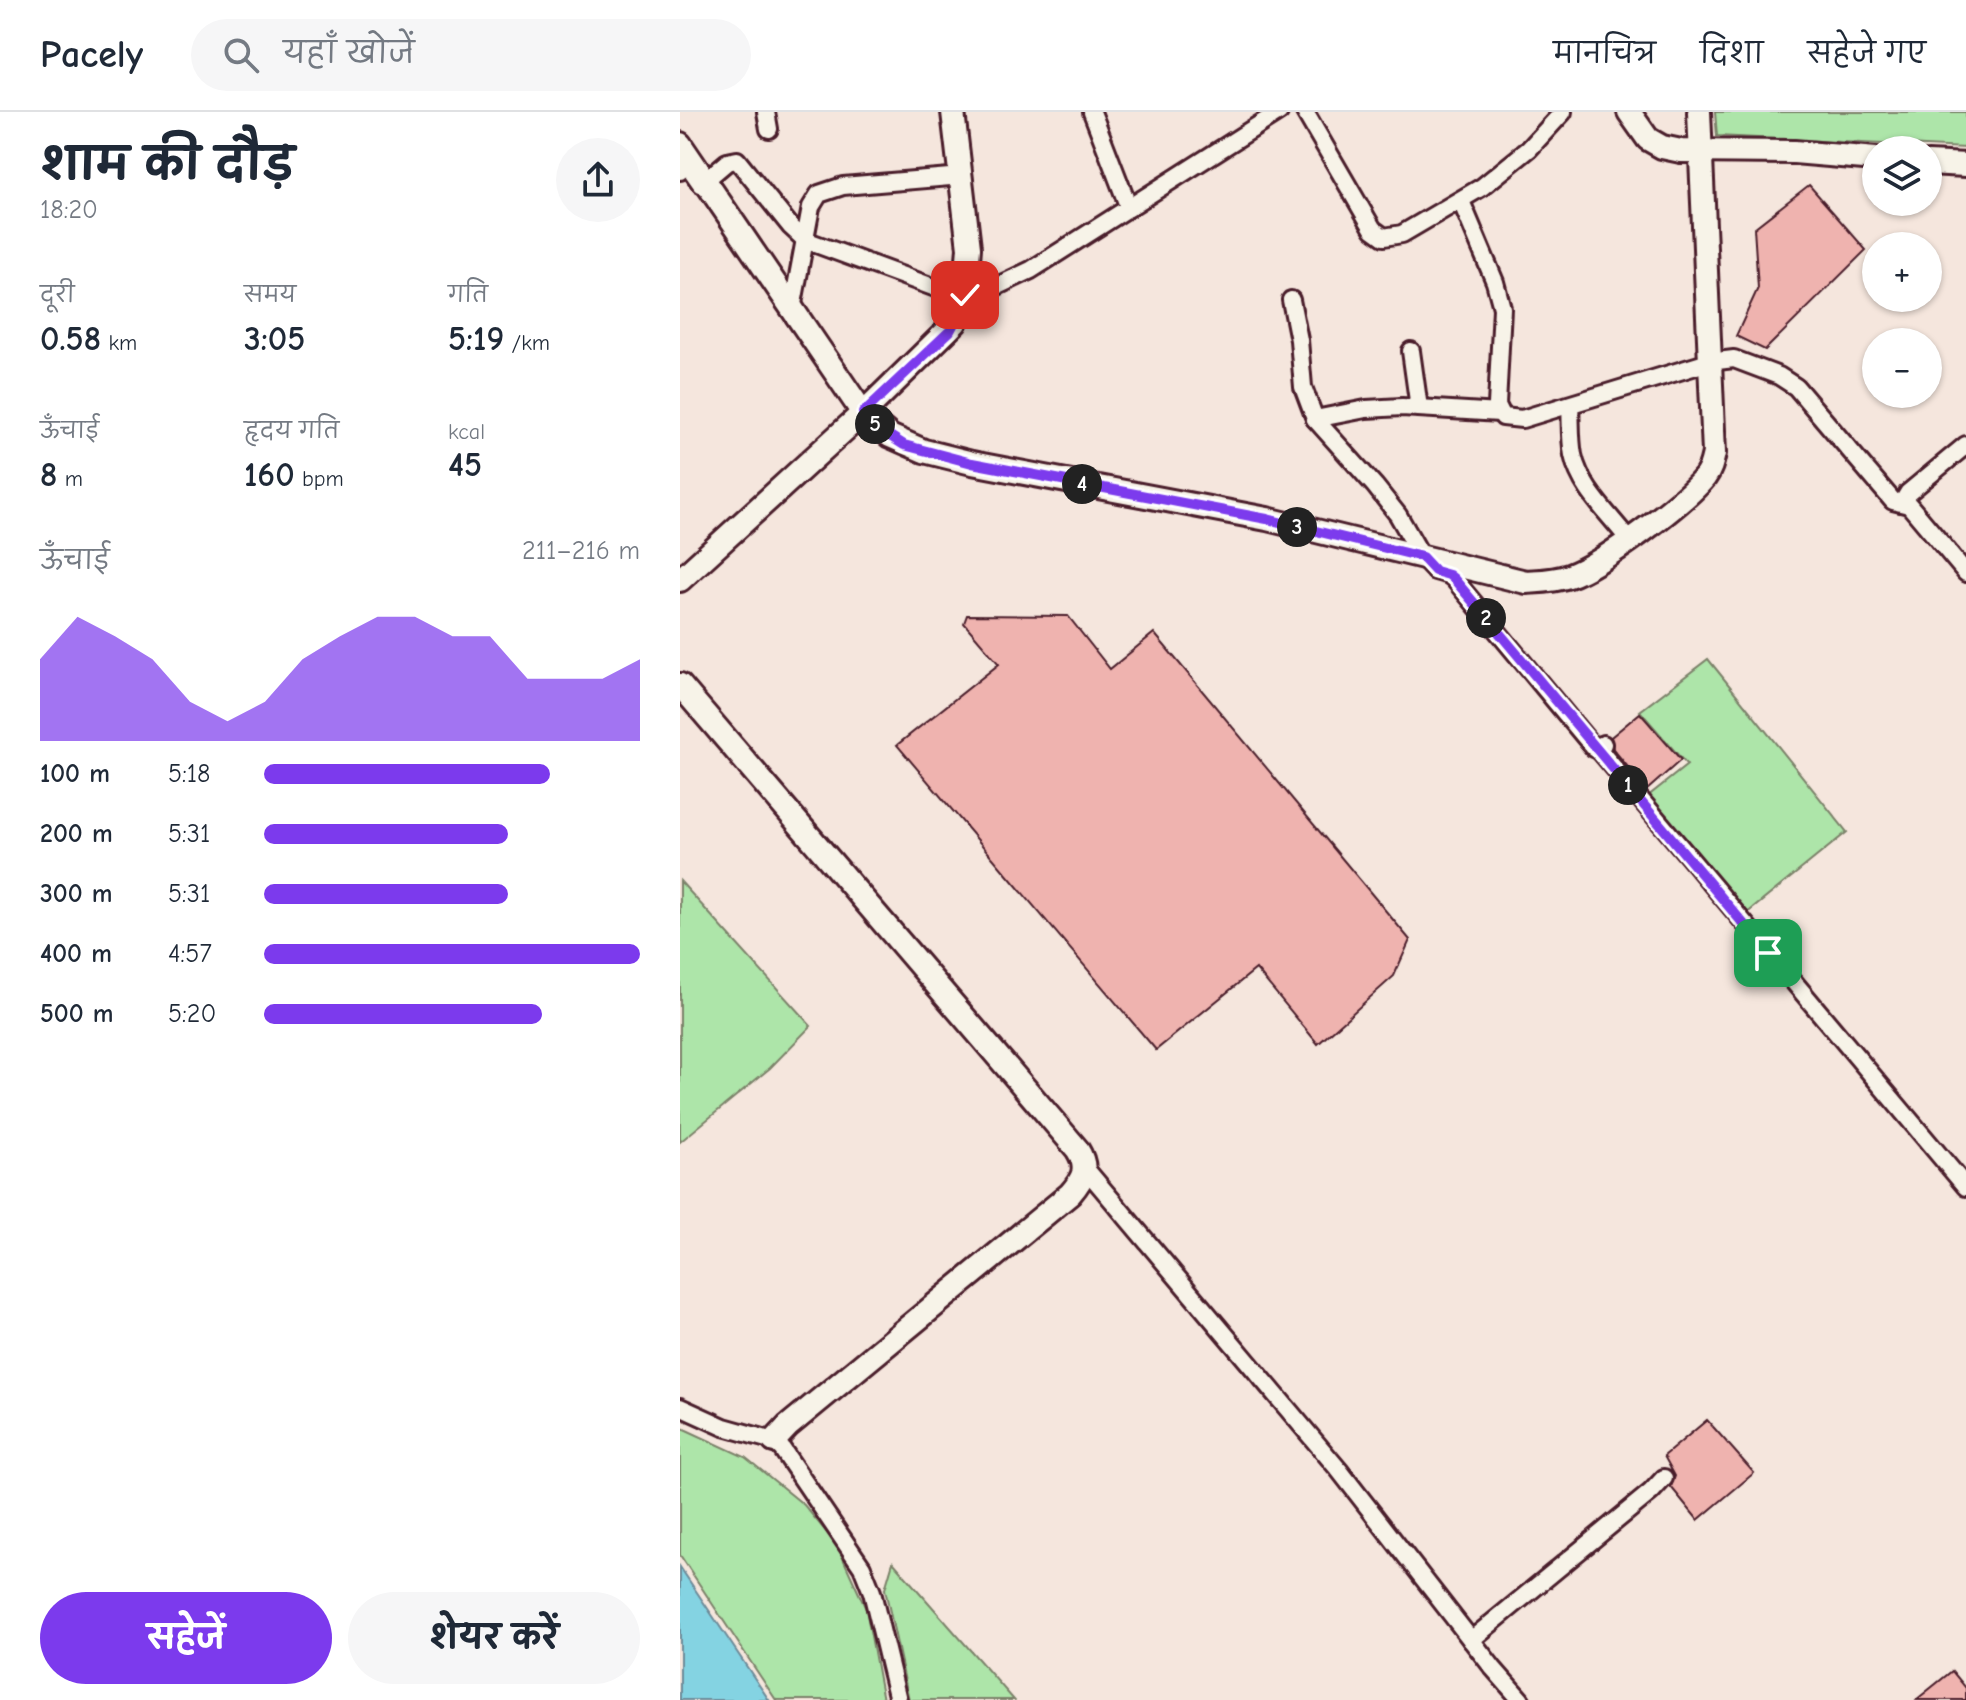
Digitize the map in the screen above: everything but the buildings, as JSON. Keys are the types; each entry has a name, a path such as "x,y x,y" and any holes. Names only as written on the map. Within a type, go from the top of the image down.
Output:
{"street":[{"path":"766,112 769,129"},
{"path":"680,580 950,331 965,295 969,248 953,112"},
{"path":"1092,112 1129,208"},
{"path":"680,171 687,164 701,184 727,162 737,160 805,240 933,287 965,295 989,290 1031,270 1279,112"},
{"path":"1305,112 1378,234 1384,237 1402,234 1461,201 1507,169 1563,112"},
{"path":"1629,112 1655,145 1681,151 1794,152 1862,158"},
{"path":"680,144 863,413 890,436 924,451 972,463 1267,519 1510,579 1550,581 1589,566 1629,540 1705,477 1712,466 1714,453 1699,112"},
{"path":"1942,164 1966,165"},
{"path":"792,309 814,198 827,189 962,176"},
{"path":"1461,201 1495,282 1502,308 1497,405 1507,419 1522,419 1709,362 1734,359 1779,376 1796,387 1893,501 1909,505 1966,573"},
{"path":"1291,300 1299,340 1303,387 1315,419 1398,515 1422,557 1435,571 1454,579 1601,747 1966,1187"},
{"path":"1411,351 1419,408"},
{"path":"1570,405 1572,451 1581,478 1629,540"},
{"path":"1315,419 1366,409 1419,408 1500,413"},
{"path":"1902,503 1908,493 1966,445"},
{"path":"680,685 1067,1137 1082,1156 1085,1168 1084,1179 1070,1194 788,1426 774,1441"},
{"path":"1085,1168 1339,1470 1521,1700"},
{"path":"680,1407 724,1427 774,1441 796,1468 862,1567 872,1592 898,1700"},
{"path":"1471,1640 1664,1478"}],"green space":[{"path":"1715,112 1966,112 1966,148 1942,147 1942,136 1862,136 1862,143 1717,136"},
{"path":"1708,659 1847,832 1746,914 1647,797 1687,765 1640,711"},
{"path":"680,881 811,1026 770,1068 680,1142"},
{"path":"680,1427 745,1457 804,1505 837,1545 866,1609 883,1700 776,1700 680,1555"},
{"path":"893,1562 1014,1700 909,1700 885,1589"}],"water":[{"path":"680,1567 769,1700 680,1700"}],"route":[{"path":"965,295 950,331 863,413 890,436 904,445 972,463 1267,519 1422,557 1435,571 1454,579 1768,953"}]}
